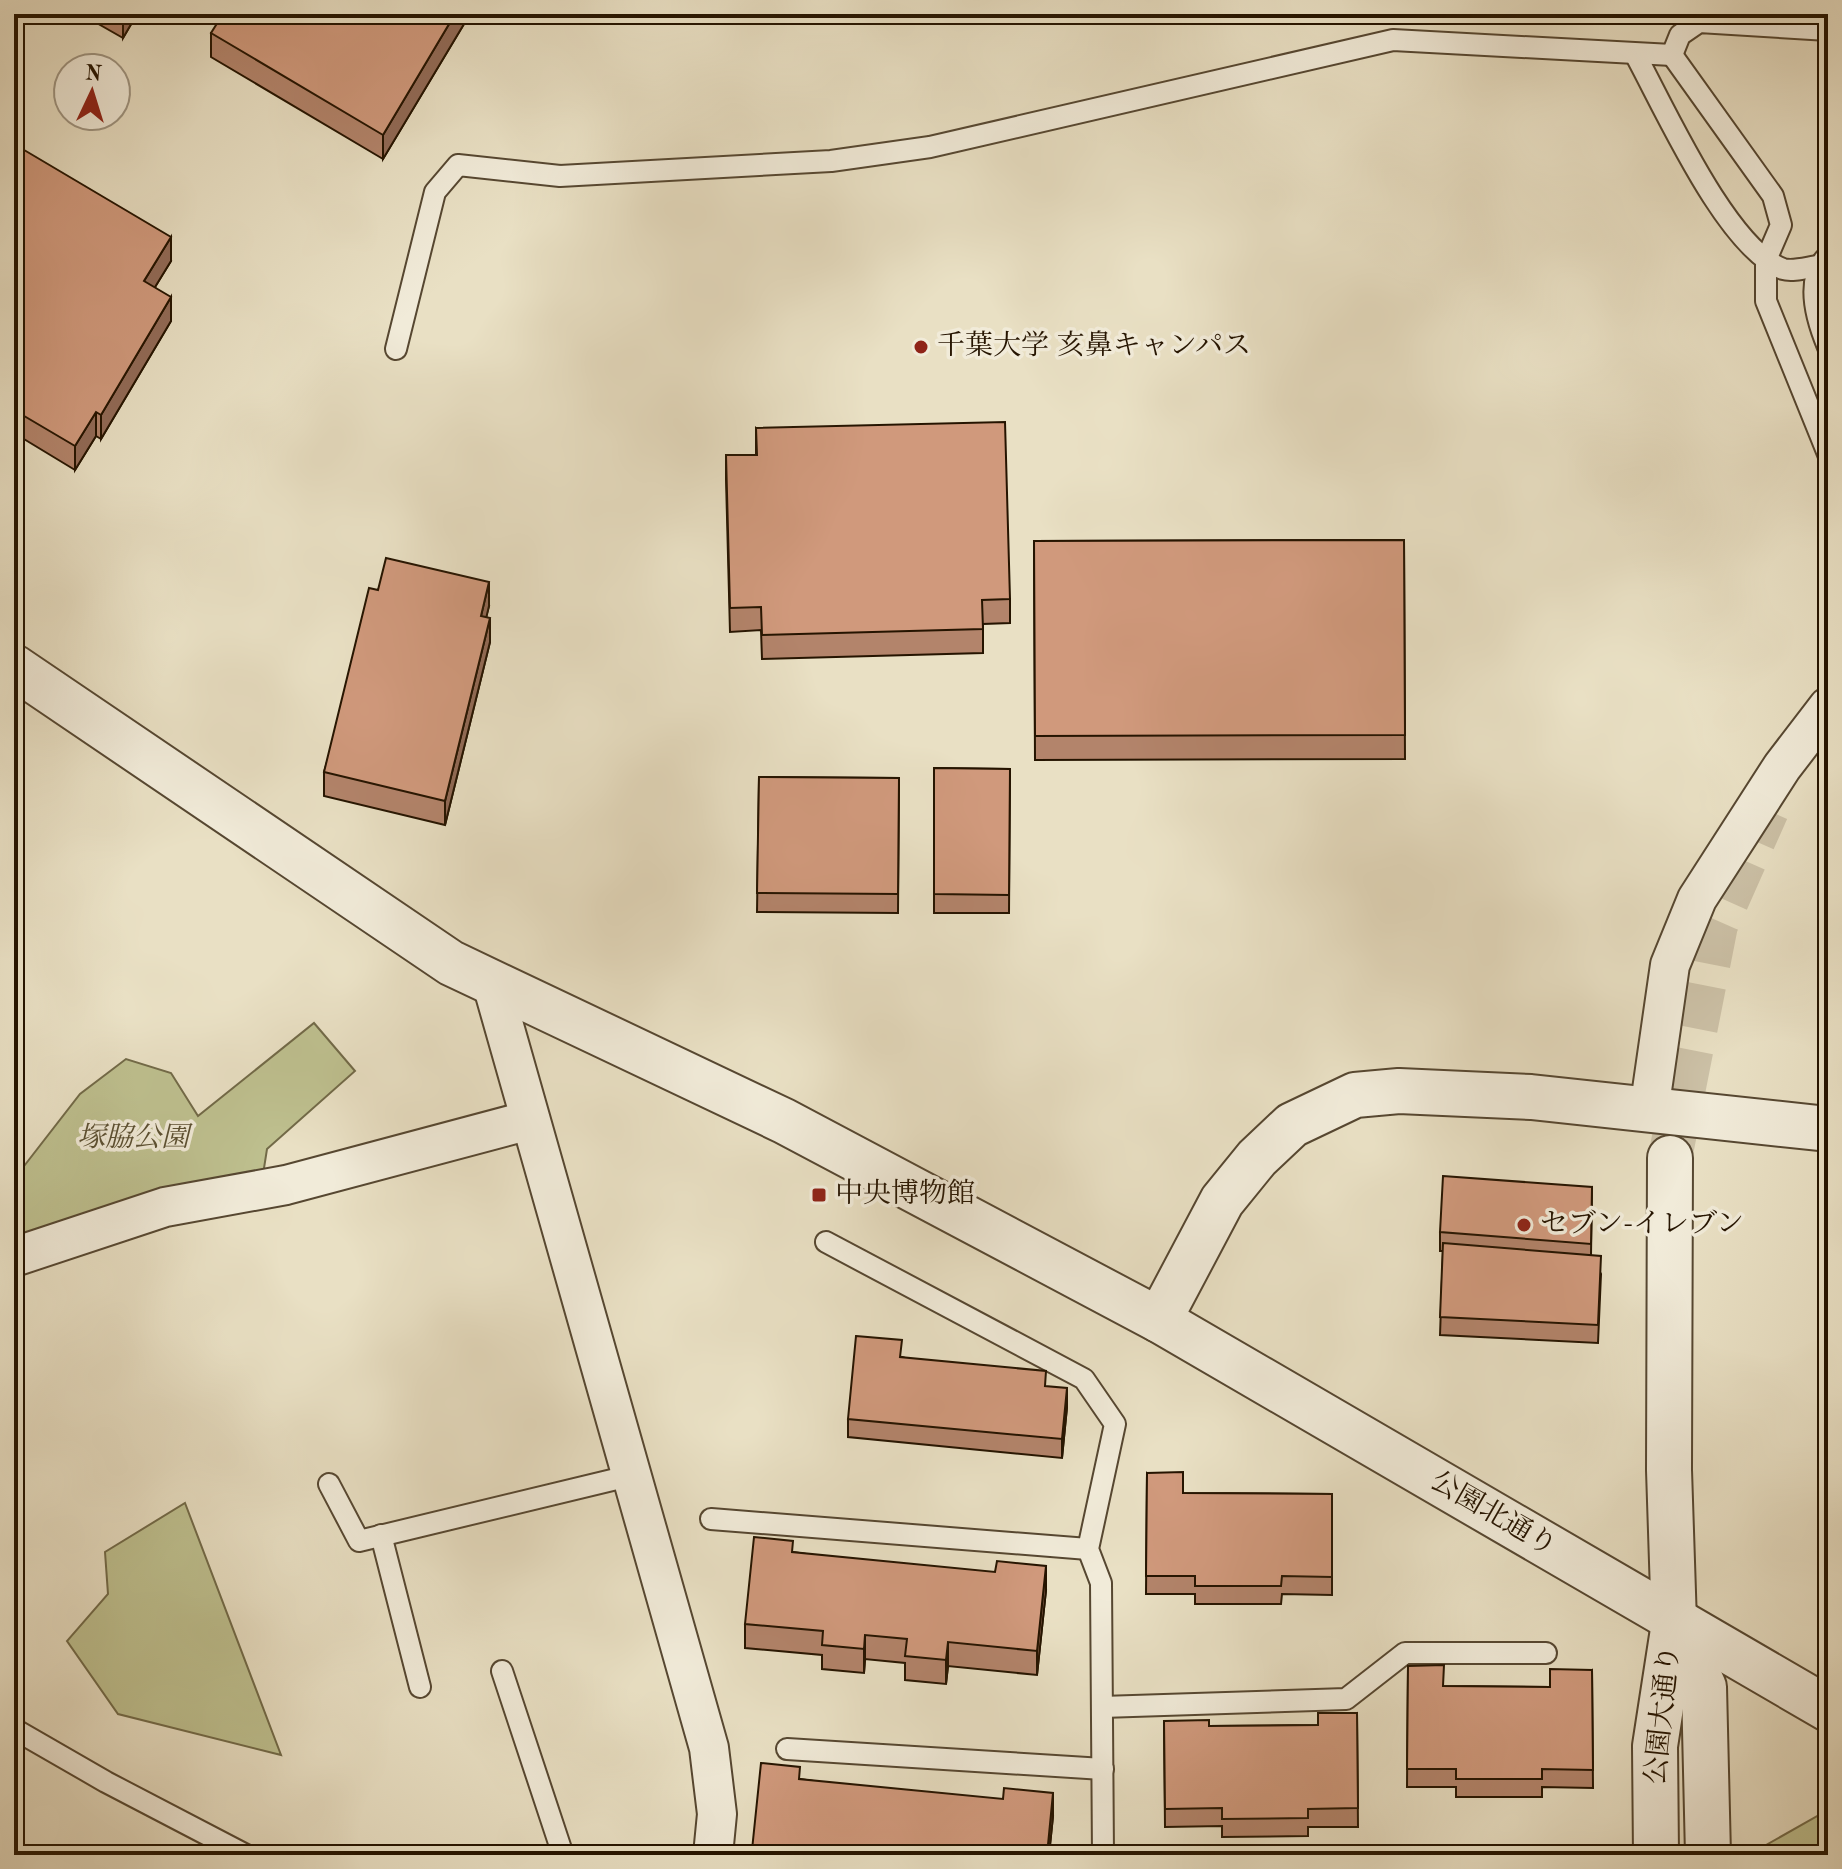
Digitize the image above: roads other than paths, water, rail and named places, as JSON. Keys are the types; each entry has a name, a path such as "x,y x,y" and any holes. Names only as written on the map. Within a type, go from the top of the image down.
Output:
{"street":[{"name":"公園北通り","path":"14,667 451,963 784,1121 1159,1320 1674,1623 1828,1709"},
{"path":"1649,1111 1670,965 1697,899 1782,767 1828,707"},
{"path":"491,980 709,1748 717,1814 713,1855"},
{"path":"1159,1320 1222,1201 1257,1158 1292,1125 1326,1106 1355,1095 1399,1091 1531,1097 1828,1129"},
{"path":"14,1257 165,1207 286,1185 530,1120"},
{"path":"1670,1158 1669,1470 1674,1623"},
{"name":"公園大通り","path":"1656,1855 1655,1746 1674,1623"},
{"name":"公園大通り","path":"1674,1623 1704,1687 1708,1855"}],"lane":[{"path":"1672,55 1680,35 1699,22 1828,30"},
{"path":"396,349 435,192 458,165 560,176 831,161 930,147 1393,40 1672,55"},
{"path":"1635,54 1726,219 1766,260 1786,270 1824,261 1813,307 1828,347"},
{"path":"1672,55 1773,196 1781,225 1766,260 1766,301 1828,454"},
{"path":"826,1242 1084,1379 1115,1424 1088,1549 1101,1583 1103,1855"},
{"path":"329,1484 359,1541 633,1475"},
{"path":"711,1519 1088,1549"},
{"path":"381,1535 420,1687"},
{"path":"1102,1707 1346,1699 1405,1653 1546,1653"},
{"path":"502,1671 563,1855"},
{"path":"14,1729 106,1782 246,1855"},
{"path":"787,1749 1103,1769"}],"tunnel":[{"path":"1670,1158 1716,925 1767,810"}],"place":[{"name":"千葉大学 亥鼻キャンパス","path":"921,347"},
{"name":"中央博物館","path":"819,1195"},
{"name":"セブン-イレブン","path":"1524,1225"}],"park label":[{"name":"塚脇公園","path":"133,1139"}]}
